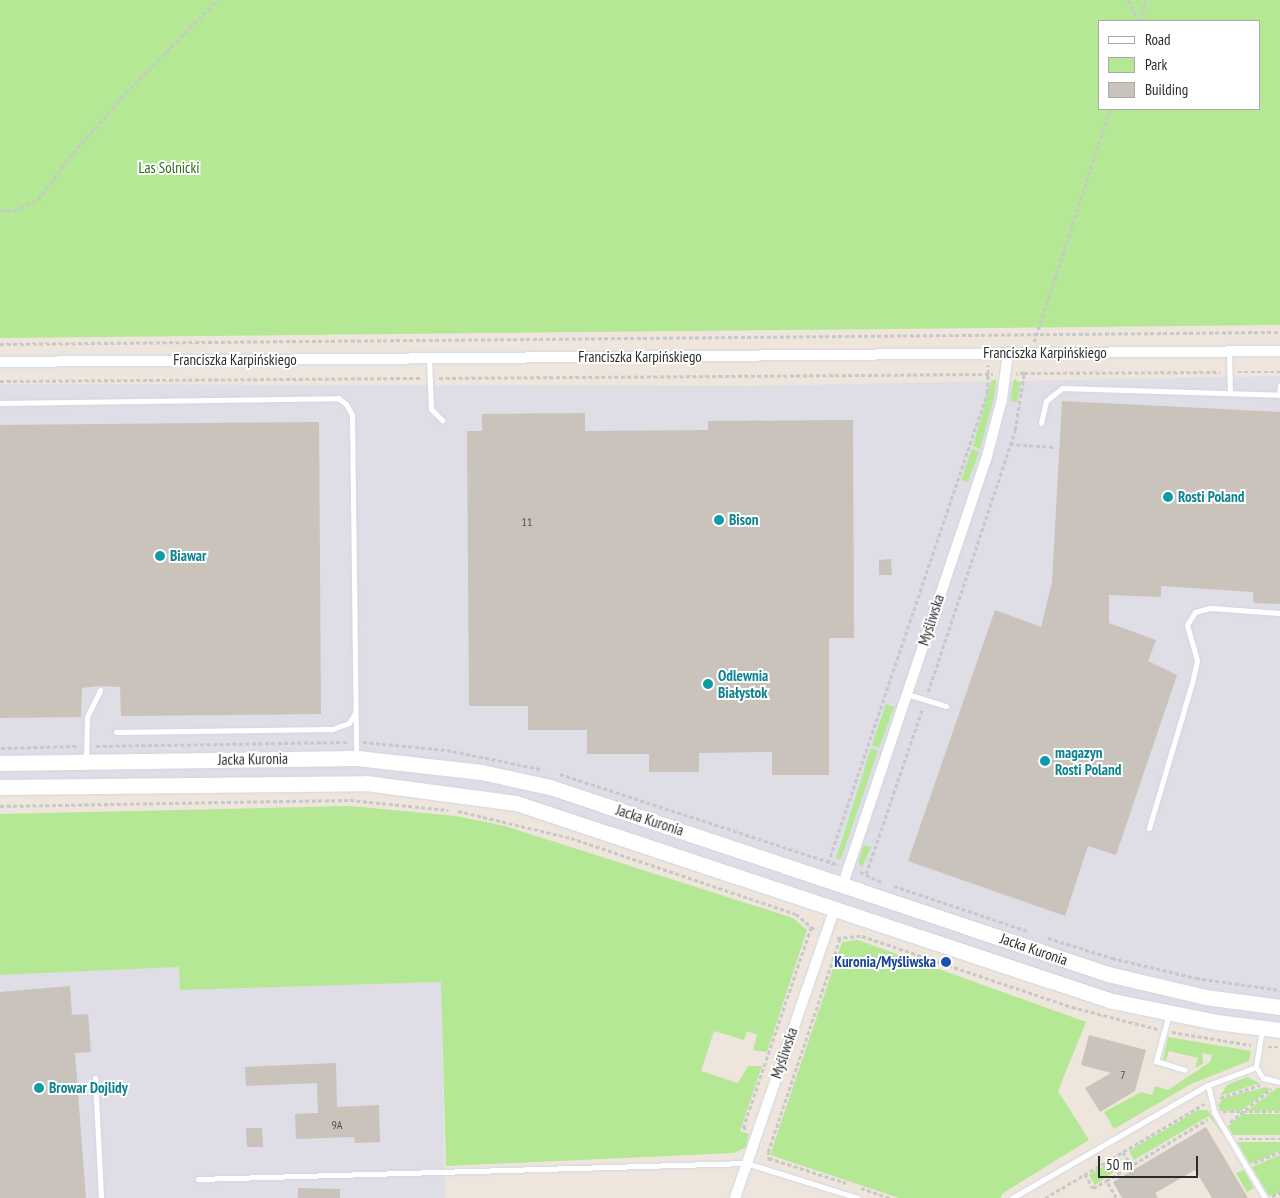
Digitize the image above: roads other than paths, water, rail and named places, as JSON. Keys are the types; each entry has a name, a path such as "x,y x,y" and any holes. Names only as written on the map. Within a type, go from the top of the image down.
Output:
{"main road":[{"name":"Jacka Kuronia","path":"0,763 356,758 481,772 550,787 1132,981 1204,997 1280,1007"},
{"name":"Jacka Kuronia","path":"0,787 315,781 423,788 516,803 1112,1000 1169,1014 1280,1030"},
{"path":"835,908 843,884"}],"street":[{"name":"Franciszka Karpińskiego","path":"0,362 1280,351"},
{"name":"Myśliwska","path":"843,884 986,460 1008,353"},
{"name":"Myśliwska","path":"735,1198 835,908"}],"lane":[{"path":"1229,351 1230,393"},
{"path":"429,358 431,409 442,420"},
{"path":"1041,423 1046,401 1062,388 1279,395 1280,385"},
{"path":"0,403 338,398 346,404 352,414 356,758"},
{"path":"1149,828 1196,660 1187,625 1195,612 1210,608 1280,614"},
{"path":"86,761 87,717 100,690"},
{"path":"907,694 946,706"},
{"path":"116,732 332,729 349,723 355,713"},
{"path":"1169,1014 1156,1061 1185,1070"},
{"path":"1262,1028 1256,1067 1267,1080 1280,1082"},
{"path":"1012,1198 1208,1085 1256,1067"},
{"path":"95,1078 101,1198"},
{"path":"1208,1085 1214,1112 1265,1198"},
{"path":"198,1179 746,1162 858,1198"}],"place":[{"name":"Rosti Poland","path":"1168,497"},
{"name":"Bison","path":"719,520"},
{"name":"Biawar","path":"160,556"},
{"name":"Odlewnia Białystok","path":"708,684"},
{"name":"magazyn Rosti Poland","path":"1045,761"},
{"name":"Kuronia/Myśliwska","path":"946,962"},
{"name":"Browar Dojlidy","path":"39,1088"}],"park label":[{"name":"Las Solnicki","path":"169,168"}]}
